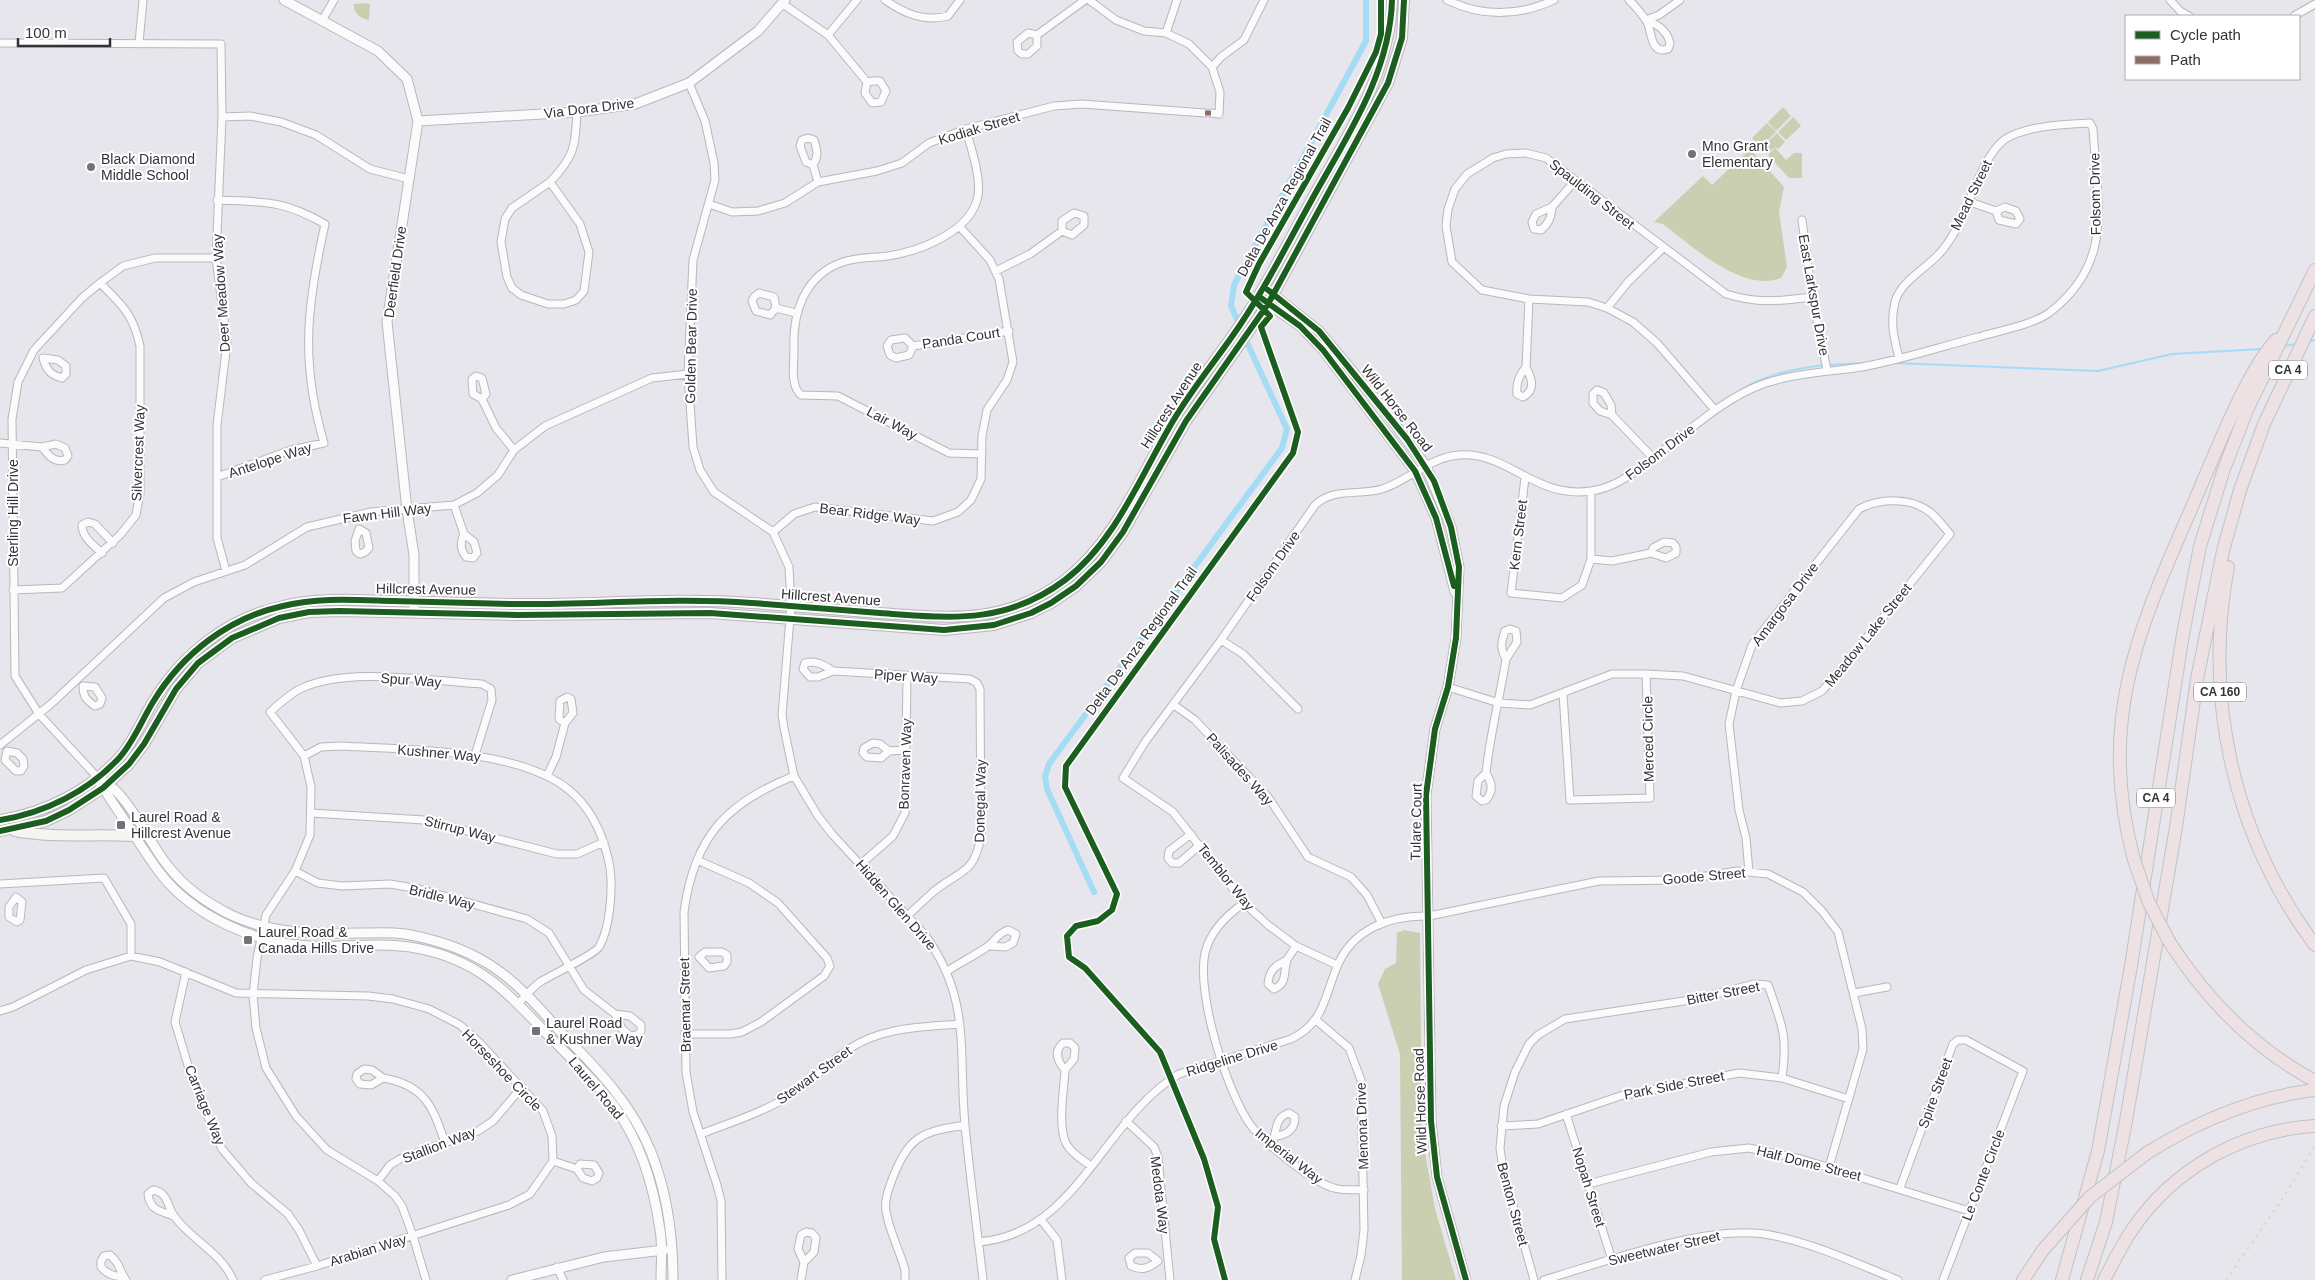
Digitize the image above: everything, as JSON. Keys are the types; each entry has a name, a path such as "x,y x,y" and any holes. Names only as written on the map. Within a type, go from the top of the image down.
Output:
{"highway":[{"name":"CA 4","path":"2062,1280 2098,1151 2130,966 2183,634 2200,546 2224,469 2247,410 2315,270"},
{"name":"CA 4","path":"2087,1280 2106,1222 2126,1121 2176,827 2197,679 2223,551 2240,490 2264,424 2315,316"},
{"path":"2288,327 2268,348 2231,419 2144,621 2132,657 2121,711 2119,758 2122,805 2134,860 2149,903 2170,943 2200,985 2234,1022 2273,1055 2315,1081"},
{"name":"CA 160","path":"2264,424 2260,451 2238,525 2224,589 2219,642 2221,701 2231,765 2248,820 2280,892 2315,945"},
{"path":"2023,1280 2043,1250 2090,1197 2147,1153 2200,1123 2256,1102 2315,1090"},
{"path":"2104,1280 2132,1230 2150,1207 2169,1187 2192,1169 2217,1153 2243,1141 2271,1132 2315,1126"}],"main road":[{"name":"Hillcrest Avenue","path":"0,820 42,810 64,800 98,778 120,756 134,738 154,700 179,665 210,638 226,628 268,609 308,600 518,604 710,601 944,619 992,613 1026,603 1046,593 1069,577 1093,554 1113,526 1176,415 1259,297 1374,84 1387,43 1392,0"},
{"name":"Hillcrest Avenue","path":"5,831 46,821 69,810 105,786 129,764 144,744 164,706 188,673 232,638 264,623 309,612 517,615 710,613 958,630 994,625 1031,613 1051,603 1076,586 1102,562 1123,532 1186,421 1268,304 1388,83 1402,38 1404,0"},
{"path":"5,831 34,835 90,834 134,836"}],"street":[{"path":"0,43 138,43 143,0"},
{"name":"Deerfield Drive","path":"284,0 323,19 378,51 407,79 418,121 387,322 407,510 414,555 414,613"},
{"path":"323,19 334,0"},
{"path":"828,35 857,0"},
{"path":"886,0 902,11 927,19 948,16 960,0"},
{"path":"1037,35 1085,0"},
{"path":"1089,0 1116,20 1144,31 1166,32 1189,44 1212,67 1221,57 1244,40 1264,0"},
{"path":"1166,32 1177,0"},
{"path":"1447,0 1471,10 1496,13 1526,10 1554,0"},
{"path":"1629,0 1646,20 1659,15 1680,0"},
{"path":"2170,0 2178,14"},
{"path":"784,2 828,35 867,82"},
{"name":"Via Dora Drive","path":"418,121 577,112 635,104 689,83 758,31 784,2"},
{"path":"2296,15 2315,4"},
{"name":"Deer Meadow Way","path":"138,43 221,44 222,117 216,258 227,343 217,425 217,538 226,571"},
{"name":"Kodiak Street","path":"709,204 732,212 758,212 785,203 818,182 877,171 902,163 929,143 966,129 1054,106 1082,104 1219,114 1220,92 1212,67"},
{"name":"Golden Bear Drive","path":"689,83 705,122 714,163 715,180 693,260 688,374 693,447 700,470 714,492 773,532"},
{"path":"550,182 580,224 589,252 584,291 576,300 564,304 548,304 520,295 512,288 507,276 501,242 504,219 512,208 550,182 567,164 576,141 577,112"},
{"path":"222,117 250,116 281,122 316,135 370,169 409,179"},
{"name":"Mead Street","path":"1899,358 1892,328 1895,300 1908,281 1939,254 1954,233 1970,202 1976,183 1991,153 2005,140 2021,133 2063,124 2090,123 2093,129"},
{"path":"776,308 796,313 802,297 815,280 831,268 852,260 891,256 945,238 960,228 972,210 978,194 976,172 966,129"},
{"name":"Folsom Drive","path":"1123,778 1145,742 1221,640 1315,504 1322,498 1336,493 1381,489 1426,466 1456,455 1474,455 1496,461 1525,478 1554,490 1591,491 1624,480 1715,410 1764,384 1827,370 1862,367 1899,358 2008,328 2047,314 2074,289 2089,264 2097,231 2093,129"},
{"name":"Spaulding Street","path":"1715,410 1656,343 1633,322 1606,308 1588,302 1530,299 1482,290 1452,262 1446,226 1448,209 1455,189 1467,174 1480,165 1506,154 1526,153 1546,158 1726,294 1748,301 1774,302 1812,297"},
{"path":"814,165 818,182"},
{"path":"1552,207 1575,181"},
{"name":"Antelope Way","path":"217,200 272,202 299,210 325,224 313,276 308,327 309,375 324,443 291,450 217,477"},
{"path":"1970,202 1996,211"},
{"name":"East Larkspur Drive","path":"1802,220 1812,297 1827,370"},
{"name":"Bear Ridge Way","path":"773,532 794,514 815,507 923,522 945,518 958,512 971,500 981,479 982,436 987,410 1001,392 1012,370 1003,290 990,260 960,228"},
{"path":"996,271 1030,254 1062,232"},
{"path":"1606,308 1628,282 1663,248"},
{"name":"Sterling Hill Drive","path":"98,778 38,714 15,676 12,419 18,382 34,350 82,298 123,266 154,258 216,258"},
{"name":"Silvercrest Way","path":"14,590 62,588 113,543 136,515 140,494 140,346 136,325 125,308 100,283"},
{"name":"Wild Horse Road","path":"1264,287 1320,331 1383,408 1426,466 1451,527 1459,567 1456,638 1448,687 1435,729"},
{"name":"Wild Horse Road","path":"1259,297 1300,326 1323,350 1415,471 1436,518 1458,605"},
{"path":"1526,367 1530,299"},
{"name":"Lair Way","path":"796,313 793,333 795,388 801,394 838,396 949,453 982,454"},
{"name":"Panda Court","path":"913,346 1009,331"},
{"path":"34,350 43,358"},
{"name":"Fawn Hill Way","path":"0,745 77,680 164,598 194,582 245,565 307,527 326,521 358,517 371,512 454,505 477,493 498,475 514,450 544,426 652,378 688,374"},
{"path":"482,399 496,428 514,450"},
{"path":"1612,415 1653,458"},
{"path":"0,443 13,442 42,446"},
{"name":"Kern Street","path":"1525,478 1511,593 1562,598 1582,585 1592,559"},
{"path":"1591,491 1592,559 1612,561 1651,553"},
{"name":"Amargosa Drive","path":"1749,872 1746,838 1739,810 1729,724 1736,692 1752,646 1859,509 1871,502 1885,501 1917,505 1931,513 1950,534"},
{"path":"454,505 464,534"},
{"path":"358,517 359,528"},
{"path":"102,553 86,538 82,525 88,522 95,524 113,543"},
{"path":"773,532 788,567 791,606"},
{"name":"Meadow Lake Street","path":"1448,687 1499,703 1530,705 1612,674 1646,674 1683,676 1780,703 1802,700 1822,691 1950,534"},
{"name":"Hidden Glen Drive","path":"791,606 782,715 794,776 818,816 907,916 937,953 954,992 960,1024 965,1125 983,1280"},
{"path":"1221,640 1243,654 1298,710"},
{"path":"1486,772 1490,736 1499,703 1506,659"},
{"name":"Piper Way","path":"833,671 908,677 970,679 978,683"},
{"name":"Merced Circle","path":"1563,694 1570,800 1650,798 1646,674"},
{"name":"Spur Way","path":"304,756 270,712 300,689 328,679 352,676 482,684 491,688 492,700 475,755"},
{"name":"Bonraven Way","path":"861,864 893,836 901,823 907,803 908,677"},
{"path":"77,680 83,686"},
{"name":"Donegal Way","path":"907,916 933,892 964,872 974,861 979,850 982,836 981,708 978,683"},
{"name":"Palisades Way","path":"1174,705 1195,720 1268,797 1308,856 1351,878 1368,895 1381,922"},
{"path":"547,776 556,756 564,723"},
{"name":"Tulare Court","path":"1429,916 1426,795 1435,729"},
{"path":"0,745 6,752"},
{"name":"Kushner Way","path":"304,756 321,747 341,746 475,755 547,776 570,790 584,806 596,823 604,842 611,870 609,920 598,949 539,983 519,1003"},
{"path":"889,751 906,750"},
{"path":"304,756 311,787 310,835 295,871 266,915 256,958 253,995 256,1028 266,1068 296,1116 327,1150 378,1182 402,1206 426,1280"},
{"name":"Braemar Street","path":"722,1280 721,1203 718,1185 700,1134 688,1086 684,912 687,888 697,860 712,830 756,792 794,776"},
{"name":"Laurel Road","path":"98,778 105,786 134,836 160,874 179,893 204,912 228,925 278,943 310,946 402,945 428,950 456,959 482,972 519,1003 593,1080 628,1127 642,1157 651,1187 660,1232 661,1280"},
{"name":"Temblor Way","path":"1123,778 1173,812 1244,903 1296,946 1337,965"},
{"name":"Laurel Road","path":"105,786 121,796 168,867 186,885 210,903 232,915 264,927 311,934 404,934 431,940 460,949 487,963 527,995 601,1073 623,1100 637,1122 652,1153 661,1185 671,1230 673,1280"},
{"name":"Stirrup Way","path":"311,814 424,820 557,854 577,854 604,842"},
{"path":"1191,834 1169,850 1168,858 1172,863 1180,863 1200,846"},
{"path":"686,1034 731,1034 752,1028 824,976 830,966 827,958 778,903 749,883 697,860"},
{"name":"Bridle Way","path":"295,871 318,883 342,886 390,884 419,889 527,920 549,933 584,990 615,1014"},
{"name":"Goode Street","path":"1429,916 1599,881 1681,880 1737,871 1768,874 1803,892 1822,911 1838,932 1862,1029 1863,1049 1829,1167"},
{"path":"0,884 104,878 131,924 131,956 86,970 13,1007 0,1011"},
{"path":"16,883 16,898"},
{"name":"Imperial Way","path":"1244,903 1228,914 1216,930 1205,952 1203,978 1207,1009 1239,1108 1253,1128 1271,1145 1326,1185 1334,1189 1364,1190"},
{"name":"Ridgeline Drive","path":"978,1242 994,1240 1042,1220 1070,1193 1148,1096 1163,1084 1179,1074 1291,1039 1307,1032 1316,1020 1337,965 1353,940 1381,922 1413,916 1429,916"},
{"name":"Wild Horse Road","path":"1429,916 1431,1138 1437,1177 1466,1280"},
{"path":"946,972 990,946"},
{"path":"1287,960 1296,946"},
{"name":"Horseshoe Circle","path":"131,956 160,962 236,993 253,995 368,996 393,999 430,1009 460,1025 543,1111 552,1136 552,1161"},
{"path":"685,958 699,957"},
{"name":"Carriage Way","path":"186,972 175,1022 193,1082 222,1149 251,1183 288,1214 299,1230 317,1266"},
{"name":"Bitter Street","path":"1583,1016 1697,999 1754,984 1768,985 1784,1031 1786,1050 1782,1078"},
{"path":"1854,994 1887,987"},
{"name":"Benton Street","path":"1534,1280 1501,1159 1501,1126 1515,1072 1529,1044 1538,1035 1565,1019 1583,1016"},
{"name":"Menona Drive","path":"1316,1020 1349,1048 1361,1080 1364,1190 1361,1255 1355,1280"},
{"name":"Stewart Street","path":"700,1134 782,1100 801,1089 848,1050 863,1042 894,1030 960,1024"},
{"name":"Spire Street","path":"1900,1188 1953,1044 1958,1040 1966,1040 2023,1071"},
{"path":"1065,1070 1062,1127 1064,1140 1073,1152 1091,1166"},
{"name":"Le Conte Circle","path":"1943,1280 2023,1071"},
{"name":"Park Side Street","path":"1501,1126 1529,1126 1620,1096 1738,1073 1782,1078 1849,1099"},
{"path":"383,1078 411,1087 426,1098 434,1112 445,1143"},
{"name":"Stallion Way","path":"378,1182 390,1165 400,1159 478,1132 506,1107 522,1088"},
{"name":"Nopah Street","path":"1566,1114 1612,1260"},
{"name":"Medota Way","path":"1126,1122 1154,1147 1158,1157 1170,1280"},
{"path":"905,1280 905,1270 886,1210 887,1193 903,1155 913,1141 929,1132 965,1125"},
{"path":"1271,1145 1276,1136"},
{"name":"Half Dome Street","path":"1588,1184 1731,1148 1771,1151 1900,1188 1969,1211"},
{"path":"413,1236 509,1205 525,1197 540,1182 552,1161 577,1169"},
{"path":"174,1216 228,1268 233,1280"},
{"path":"1042,1220 1057,1240 1062,1280"},
{"name":"Sweetwater Street","path":"1544,1280 1695,1239 1722,1233 1744,1232 1769,1234 1795,1241 1898,1280"},
{"name":"Arabian Way","path":"265,1280 413,1236"},
{"path":"512,1280 557,1267 604,1257 672,1250"},
{"path":"1158,1260 1168,1260"},
{"path":"801,1280 804,1262"},
{"path":"557,1267 563,1280"}],"green space":[{"path":"354,4 370,4 369,20 358,15 354,7"},
{"path":"1783,107 1791,116 1776,131 1768,122"},
{"path":"1793,117 1801,126 1786,140 1778,132"},
{"path":"1767,123 1776,132 1761,147 1752,138"},
{"path":"1777,133 1785,142 1778,149 1775,147 1767,154 1762,148"},
{"path":"1775,148 1786,160 1794,153 1802,153 1802,178 1789,178 1768,155"},
{"path":"1750,149 1784,187 1779,212 1787,267 1781,278 1766,281 1750,279 1718,265 1663,224 1654,222 1703,176 1712,185"},
{"path":"1404,930 1420,933 1422,1135 1435,1209 1456,1280 1402,1280 1400,1054 1378,984 1385,969 1396,963 1397,933"}],"waterway":[{"path":"1240,326 1231,306 1234,285 1366,41 1366,0"},
{"path":"1094,892 1047,789 1045,777 1049,764 1282,448 1287,429 1244,336"},
{"path":"2308,342 2315,340"},
{"path":"2284,346 2296,344"},
{"path":"1894,363 2098,371 2172,354 2262,349"},
{"path":"1829,365 1864,363"},
{"path":"1735,394 1745,387 1778,374 1824,365"}],"railway":[{"path":"2226,1280 2281,1201 2315,1146"}],"marked path":[{"path":"1205,113 1211,113"}],"cycle path":[{"name":"Delta De Anza Regional Trail","path":"1225,1280 1214,1239 1218,1207 1204,1159 1160,1052 1085,968 1069,957 1067,936 1076,926 1098,921 1112,910 1117,894 1065,787 1066,766 1293,453 1298,432 1261,327 1270,316 1246,292 1259,264 1348,108 1376,52 1381,34 1381,0"},
{"path":"0,820 17,817 50,806 65,799 94,780 108,769 125,751 153,702 178,668 192,654 225,629 244,619 283,606 310,601 338,600 512,604 722,601 954,617 999,612 1043,595 1065,580 1083,564 1113,527 1180,410 1242,322 1263,288 1363,106 1383,54 1389,28 1392,0"},
{"path":"0,831 46,821 69,810 103,788 129,764 144,744 176,689 198,663 232,638 279,618 309,612 339,611 517,615 710,613 944,630 994,625 1031,613 1051,603 1076,586 1101,562 1123,532 1186,421 1268,304 1388,83 1402,38 1404,0"},
{"path":"1268,290 1319,331 1407,439 1434,481 1451,527 1459,567 1456,638 1448,687 1435,729 1426,795 1431,1121 1437,1177 1466,1280"},
{"path":"1261,298 1300,326 1323,350 1415,471 1436,518 1454,586"}],"place":[{"name":"Mno Grant Elementary","path":"1692,154"},
{"name":"Black Diamond Middle School","path":"91,167"},
{"name":"Laurel Road & Hillcrest Avenue","path":"121,825"},
{"name":"Laurel Road & Canada Hills Drive","path":"248,940"},
{"name":"Laurel Road & Kushner Way","path":"536,1031"}]}
